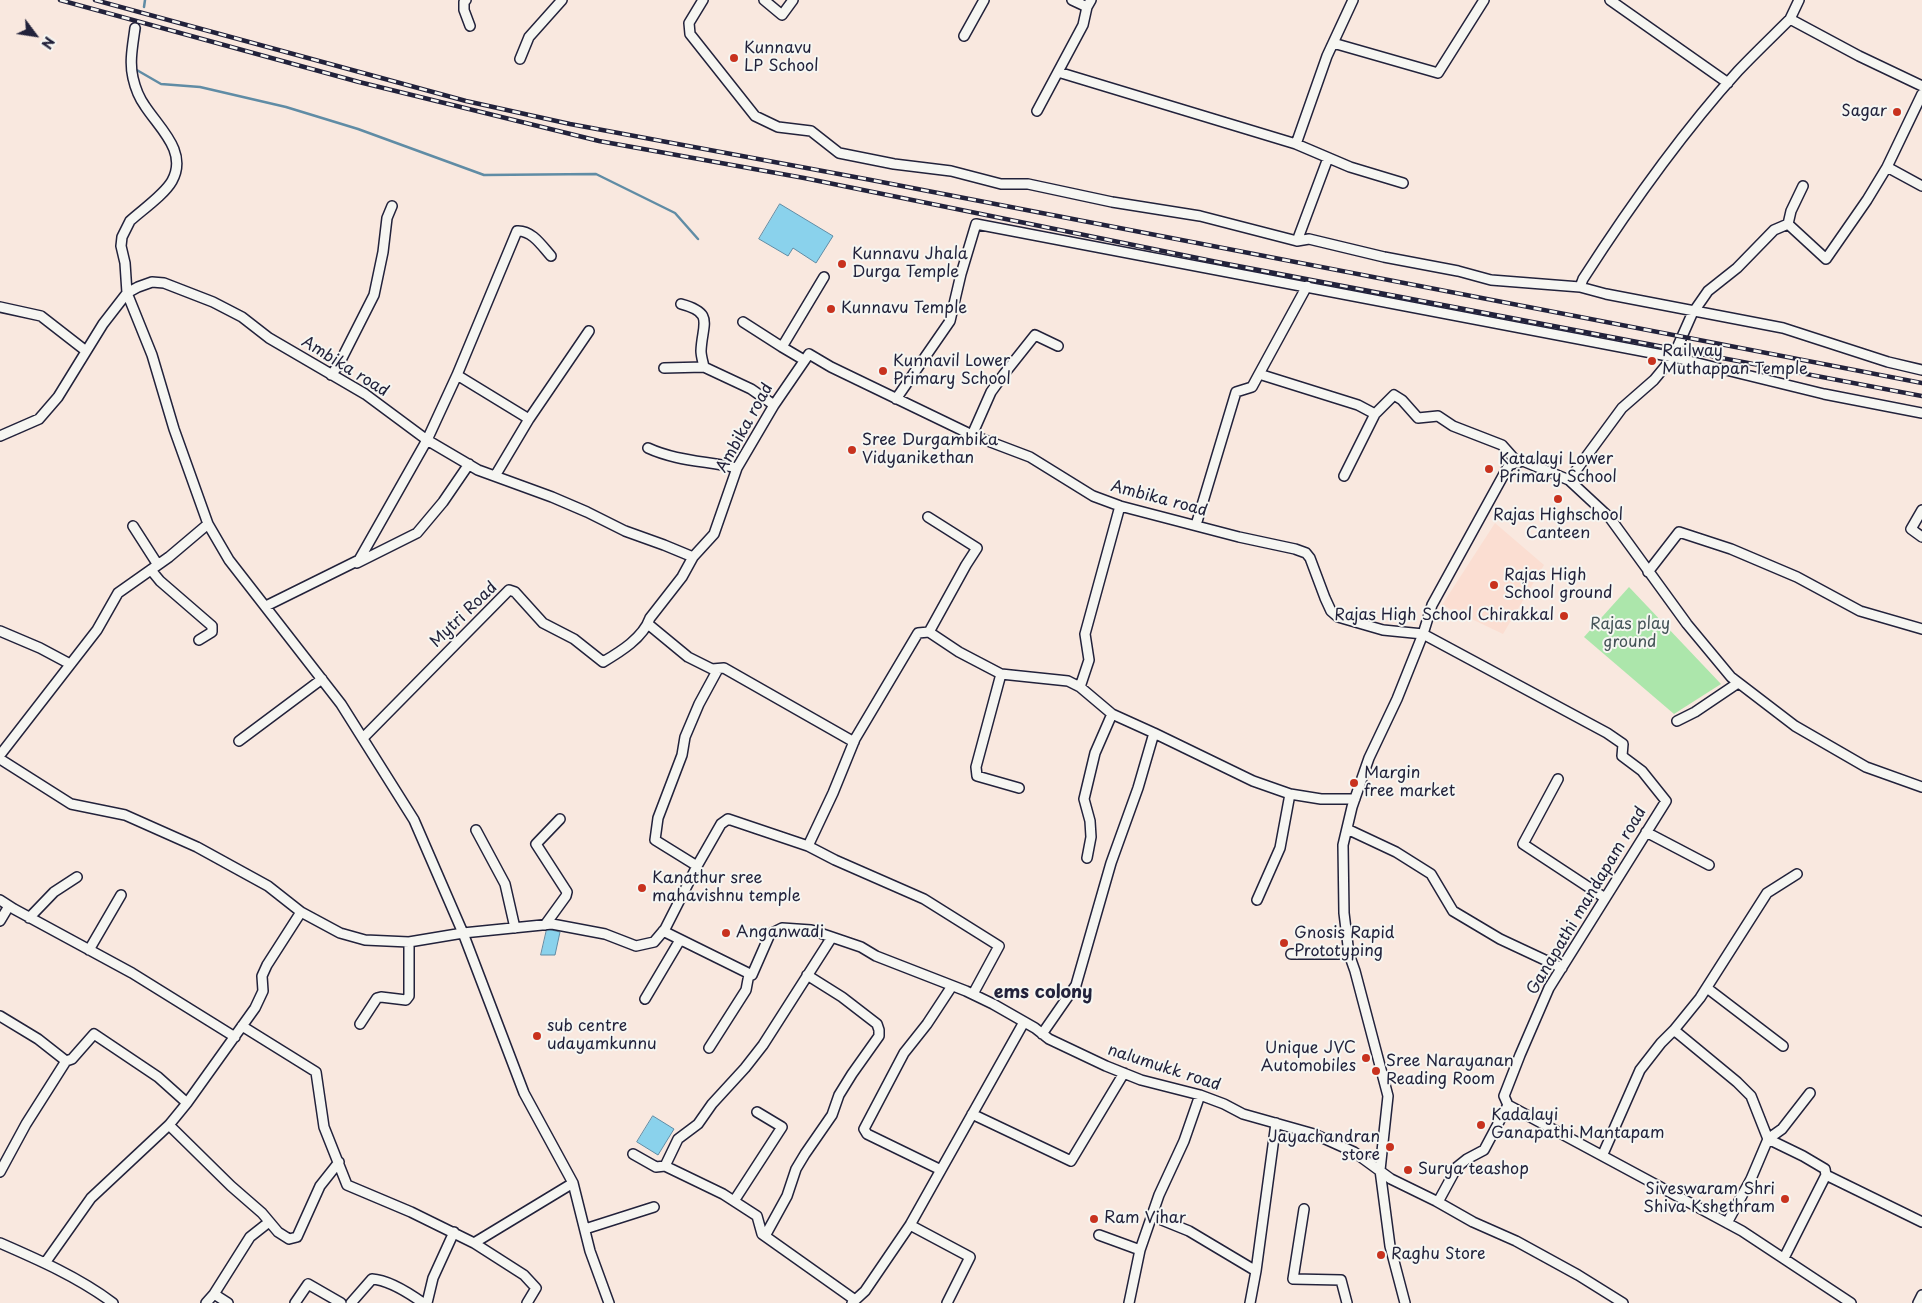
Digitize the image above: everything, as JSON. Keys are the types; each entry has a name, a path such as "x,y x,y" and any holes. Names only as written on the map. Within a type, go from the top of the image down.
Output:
{"street":[{"path":"466,0 464,2 464,10 470,26"},
{"path":"520,59 529,37 562,0"},
{"path":"703,0 689,23 690,34 755,116 778,127 811,131 839,153 894,164 950,171 1001,184 1028,184 1112,202 1200,216 1297,241 1309,239 1384,257 1458,270 1491,280 1580,287 1694,312 1783,328 1888,362 1922,370"},
{"path":"764,0 782,15 793,0"},
{"path":"964,36 984,0"},
{"path":"1037,111 1083,25 1089,3 1072,0"},
{"path":"1296,144 1327,56 1353,0"},
{"path":"1333,43 1438,73 1484,0"},
{"path":"1610,0 1728,83"},
{"path":"1580,287 1583,279 1626,214 1672,150 1728,83 1790,19 1799,0"},
{"path":"1790,19 1859,56 1922,86"},
{"path":"135,28 131,63 133,79 145,106 172,143 176,153 177,164 171,183 130,221 126,229 121,246 125,263 127,293 152,354 174,429 208,524 229,560 341,704 414,820 463,933 524,1094 573,1183 590,1251 609,1303"},
{"path":"1058,72 1296,144 1350,167 1403,182"},
{"path":"1788,224 1826,258 1867,200 1887,167 1922,94"},
{"path":"1297,241 1328,158"},
{"path":"1887,167 1922,186"},
{"path":"1788,224 1791,211 1802,186"},
{"path":"331,375 338,366 374,295 388,218 392,206"},
{"path":"896,399 950,321 960,274 976,224 1674,357 1824,394 1922,412"},
{"path":"1569,480 1622,408 1654,380 1674,357 1684,330 1708,291 1737,268 1774,230 1788,224"},
{"path":"266,606 358,560 427,440 458,375 517,232 523,231 533,236 551,256"},
{"path":"782,348 824,277"},
{"name":"Ambika road","path":"0,436 39,419 58,397 86,351 127,293 152,282 164,283 212,302 242,317 269,338 365,394 427,440 478,470 552,497 625,531 693,558 714,534 737,468 774,405 809,354 831,367 972,435 1030,457 1093,496 1120,506 1306,553 1310,558 1325,598 1332,611 1338,617 1383,630 1423,634"},
{"path":"1196,525 1236,392 1252,386 1307,286"},
{"path":"681,304 702,313 705,320 701,352 704,367"},
{"path":"0,307 42,316 86,351"},
{"path":"743,322 804,360"},
{"path":"495,476 529,418 589,331"},
{"path":"972,435 992,392 1035,335 1041,336 1058,346"},
{"path":"664,368 704,367 751,389 774,405"},
{"path":"1259,374 1358,405 1375,414"},
{"path":"458,375 529,418"},
{"path":"1344,476 1375,414 1394,395 1402,400 1418,418 1438,416 1453,426 1502,445 1518,463"},
{"path":"648,448 670,457 706,461 737,468"},
{"path":"1405,1303 1390,1246 1380,1170 1388,1096 1358,979 1349,954 1344,913 1343,845 1355,799 1369,758 1397,699 1423,634 1432,605 1510,465 1523,461 1569,480 1610,518 1687,624 1731,678 1796,726 1866,767 1922,787"},
{"path":"266,606 416,532 443,502 469,464"},
{"path":"1080,687 1088,660 1084,634 1120,506"},
{"path":"1922,510 1911,529 1922,537"},
{"path":"928,517 977,548 929,632"},
{"path":"0,755 96,630 118,593 208,524"},
{"path":"133,526 160,581 212,626 212,632 199,640"},
{"path":"1648,572 1679,532 1731,549 1798,577 1860,610 1922,629"},
{"name":"Mytri Road","path":"363,738 508,590 515,592 543,623 574,639 603,662 626,649 648,624 650,618 682,577 693,558"},
{"path":"648,624 688,657 712,669 724,668 854,742"},
{"path":"0,631 40,648 70,664"},
{"path":"808,846 854,742 918,633 929,632 960,652 1001,674 1068,681 1080,687 1112,714 1154,732 1253,781 1290,794 1321,799 1355,799"},
{"name":"Ganapathi mandapam road","path":"1423,634 1608,733 1623,744 1622,756 1642,771 1666,801 1549,988 1504,1096 1508,1104"},
{"path":"697,866 655,840 658,818 682,755 685,737 699,704 718,669"},
{"path":"1001,674 976,767 977,776 1019,788"},
{"path":"239,741 322,679"},
{"path":"1677,721 1702,708 1738,683"},
{"path":"1087,858 1092,837 1084,799 1095,753 1112,714"},
{"path":"1042,1034 1076,985 1111,863 1138,788 1154,732"},
{"path":"0,759 71,804 125,815 197,847 268,886 301,912 340,934 365,940 409,942 463,933 552,924 605,934 636,946 654,942 663,931 721,824 728,819 808,846 835,860 924,899 999,946 973,994"},
{"path":"1558,779 1523,844 1606,898"},
{"path":"1257,900 1280,848 1290,794"},
{"path":"545,925 567,892 536,844 560,819"},
{"path":"1347,829 1396,852 1431,874 1453,911 1500,939 1562,968"},
{"path":"476,830 505,884 515,928"},
{"path":"1646,832 1709,865"},
{"path":"1603,1154 1640,1070 1707,988 1767,893 1797,874"},
{"path":"29,918 54,892 77,877"},
{"path":"89,950 121,895"},
{"path":"0,900 29,918 132,973 236,1037"},
{"path":"0,921 9,906"},
{"path":"45,1263 92,1198 169,1125 236,1037 255,1008 263,991 262,976 267,965 301,912"},
{"name":"nalumukk road","path":"709,1048 746,990 749,974 752,975 770,934 782,928 811,930 861,947 876,956 973,994 1070,1050 1124,1074 1200,1095 1243,1114 1314,1134 1354,1152 1391,1179 1473,1222 1516,1241 1623,1303"},
{"path":"663,931 749,974"},
{"path":"665,1166 678,1139 698,1124 712,1104 763,1045 832,937"},
{"path":"645,999 680,940"},
{"path":"360,1024 377,998 406,1000 408,996 409,942"},
{"path":"1291,954 1349,954"},
{"path":"765,1236 787,1196 796,1168 832,1115 852,1074 879,1036 877,1024 808,975"},
{"path":"941,1170 868,1134 864,1129 904,1053 927,1024 952,986"},
{"path":"1707,988 1783,1046"},
{"path":"0,1016 38,1039 66,1061"},
{"path":"633,1154 656,1167 665,1166 680,1175 723,1194 757,1216 762,1234 853,1302 865,1291 910,1225 1024,1022"},
{"path":"242,1026 316,1072 324,1127 347,1185 474,1242 524,1275 536,1288 528,1303"},
{"path":"1674,1030 1738,1082 1751,1096 1768,1139 1810,1160 1825,1170 1826,1175 1784,1258"},
{"path":"0,1172 26,1124 66,1061 72,1058 94,1034 158,1077 187,1103"},
{"path":"972,1114 1071,1161 1124,1074"},
{"path":"1727,1223 1751,1179 1768,1139 1782,1130 1810,1093"},
{"path":"1129,1303 1140,1250 1159,1196 1184,1140 1200,1095"},
{"path":"1438,1202 1457,1167 1484,1150 1508,1104 1727,1223 1851,1303"},
{"path":"734,1201 782,1128 756,1112"},
{"path":"1250,1303 1276,1123"},
{"path":"169,1125 278,1232 289,1239 297,1237 320,1186 339,1162"},
{"path":"1826,1175 1922,1222"},
{"path":"474,1242 573,1183"},
{"path":"584,1229 654,1208"},
{"path":"1304,1209 1293,1278 1341,1280 1348,1303"},
{"path":"1152,1216 1189,1231 1256,1271"},
{"path":"206,1303 214,1294 250,1237 269,1222"},
{"path":"910,1225 970,1257 947,1303"},
{"path":"427,1303 432,1278 454,1232"},
{"path":"1099,1234 1140,1250"},
{"path":"0,1243 45,1263 89,1286 113,1303"},
{"path":"352,1303 372,1280 392,1285 423,1303"},
{"path":"295,1303 308,1284 341,1303"},
{"path":"214,1294 228,1303"},
{"path":"1918,1303 1922,1296"}],"shaded area":[{"name":"Rajas High School ground","path":"1495,523 1544,565 1503,634 1442,605"}],"green space":[{"name":"Rajas play ground","path":"1629,587 1721,684 1674,714 1584,637"}],"water":[{"path":"780,204 833,236 816,263 793,248 788,256 759,239"},
{"path":"547,929 560,932 555,955 541,955"},
{"path":"653,1116 674,1129 658,1155 637,1142"}],"waterway":[{"path":"144,7 145,0"},
{"path":"138,36 140,28"},
{"path":"135,69 161,84 200,87 286,107 358,129 484,175 596,174 675,213 698,239"}],"railway":[{"path":"60,0 359,82 599,141 804,178 1222,263 1922,396"},
{"path":"95,0 466,101 570,124 871,180 1922,383"}],"place":[{"name":"Kunnavu LP School","path":"734,58"},
{"name":"Sagar","path":"1897,112"},
{"name":"Kunnavu Jhala Durga Temple","path":"842,264"},
{"name":"Kunnavu Temple","path":"831,309"},
{"name":"Railway Muthappan Temple","path":"1652,361"},
{"name":"Kunnavil Lower Primary School","path":"883,371"},
{"name":"Sree Durgambika Vidyanikethan","path":"852,450"},
{"name":"Katalayi Lower Primary School","path":"1489,469"},
{"name":"Rajas Highschool Canteen","path":"1558,499"},
{"name":"Rajas High School ground","path":"1494,585"},
{"name":"Rajas High School Chirakkal","path":"1564,616"},
{"name":"Margin free market","path":"1354,783"},
{"name":"Kanathur sree mahavishnu temple","path":"642,888"},
{"name":"Anganwadi","path":"726,933"},
{"name":"Gnosis Rapid Prototyping","path":"1284,943"},
{"name":"sub centre udayamkunnu","path":"537,1036"},
{"name":"Unique JVC Automobiles","path":"1366,1058"},
{"name":"Sree Narayanan Reading Room","path":"1376,1071"},
{"name":"Kadalayi Ganapathi Mantapam","path":"1481,1125"},
{"name":"Jayachandran store","path":"1390,1147"},
{"name":"Surya teashop","path":"1408,1170"},
{"name":"Siveswaram Shri Shiva Kshethram","path":"1785,1199"},
{"name":"Ram Vihar","path":"1094,1219"},
{"name":"Raghu Store","path":"1381,1255"}],"district":[{"name":"ems colony","path":"1043,993"}]}
